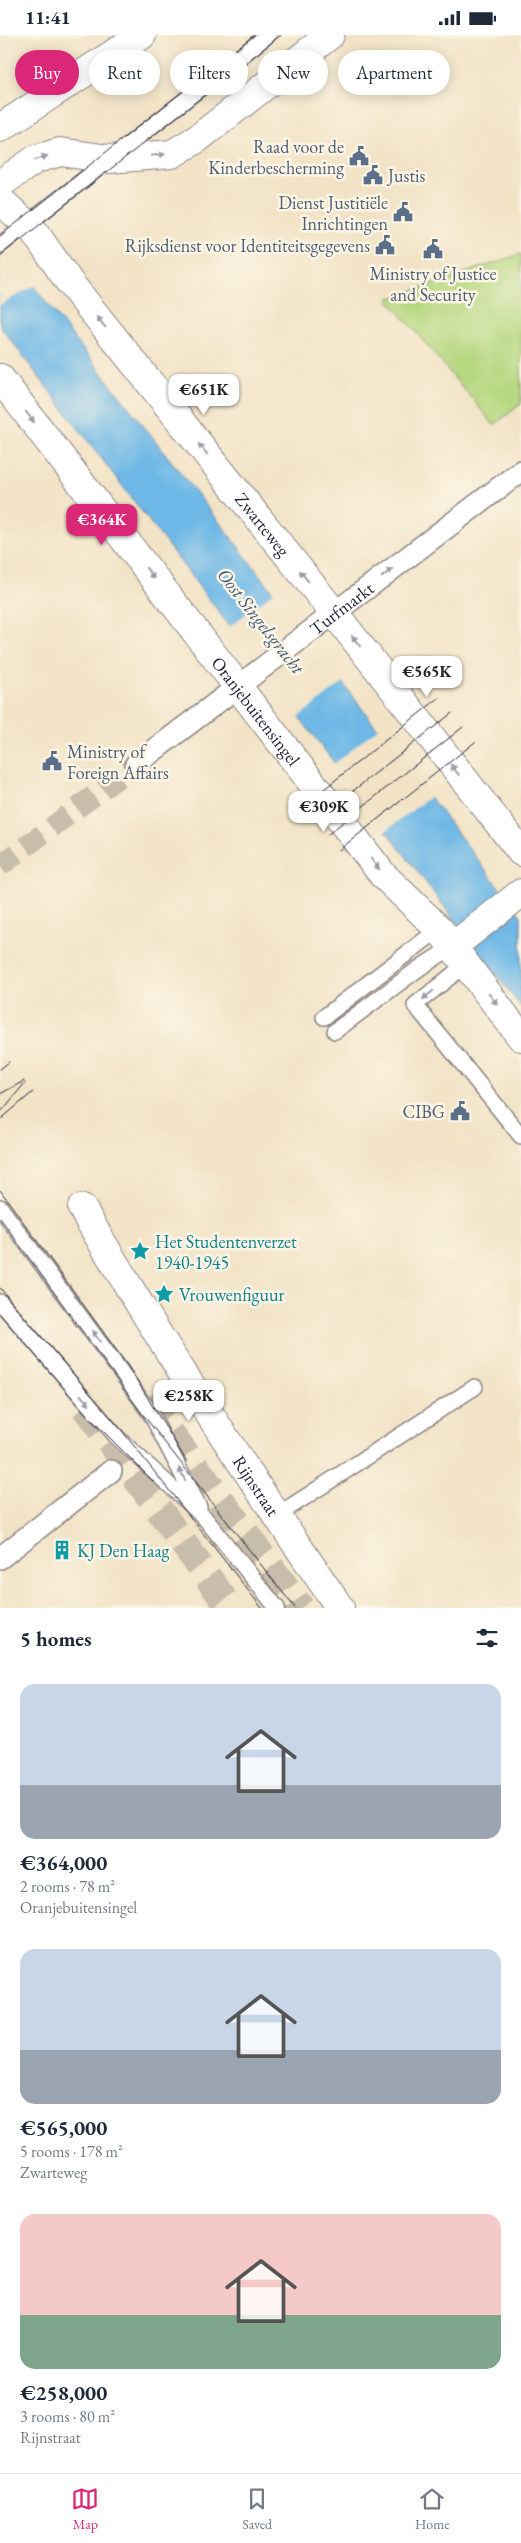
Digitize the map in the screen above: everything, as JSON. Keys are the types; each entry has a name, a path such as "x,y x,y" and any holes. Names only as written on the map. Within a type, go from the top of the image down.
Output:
{"street":[{"path":"0,128 142,35"},
{"path":"0,184 36,159 60,152 109,159 172,154 197,139 330,35"},
{"name":"Zwarteweg","path":"0,200 42,240 70,283 490,805 521,852"},
{"name":"Oranjebuitensingel","path":"0,378 383,875 455,945 521,1037"},
{"name":"Turfmarkt","path":"136,764 521,471"},
{"path":"455,945 517,896"},
{"name":"Rijnstraat","path":"82,1208 127,1285 276,1516 340,1608"},
{"path":"0,1558 111,1471"}],"lane":[{"path":"1,244 268,35"},
{"path":"324,1017 455,945"},
{"path":"335,1031 418,969 455,945"},
{"path":"455,945 415,1005 521,1136"},
{"path":"0,1207 150,1411 204,1517"},
{"path":"0,1302 117,1437 204,1517 277,1608"},
{"path":"276,1516 475,1387"}],"green space":[{"path":"521,254 521,404 494,425 388,299"}],"water":[{"name":"Oost Singelsgracht","path":"0,244 220,523 521,916 521,1007 0,326"}],"pier":[{"path":"0,242 35,285 0,305"},
{"path":"275,591 344,682 297,718 228,628"},
{"path":"379,727 431,796 384,832 332,765"}],"tunnel":[{"path":"0,866 136,764"},
{"path":"145,1399 301,1608"},
{"path":"85,1407 230,1608"}],"tram line":[{"path":"0,236 254,35"},
{"path":"0,256 281,35"},
{"path":"304,805 440,697"},
{"path":"316,820 452,713"},
{"path":"327,835 463,727"},
{"path":"339,850 475,742"},
{"path":"0,1069 9,1062"},
{"path":"0,1094 24,1081"},
{"path":"2,1111 25,1083"},
{"path":"0,1120 33,1092"},
{"path":"0,1190 128,1366 187,1462"},
{"path":"0,1218 144,1416 295,1608"},
{"path":"0,1288 123,1432 262,1608"},
{"path":"0,1314 87,1415 155,1483"}],"place":[{"name":"Raad voor de Kinderbescherming","path":"359,156"},
{"name":"Justis","path":"373,175"},
{"name":"Dienst Justitiële Inrichtingen","path":"403,212"},
{"name":"Rijksdienst voor Identiteitsgegevens","path":"385,245"},
{"name":"Ministry of Justice and Security","path":"433,249"},
{"name":"Ministry of Foreign Affairs","path":"52,761"},
{"name":"CIBG","path":"460,1111"},
{"name":"Het Studentenverzet 1940-1945","path":"140,1251"},
{"name":"Vrouwenfiguur","path":"164,1294"},
{"name":"KJ Den Haag","path":"62,1550"}]}
